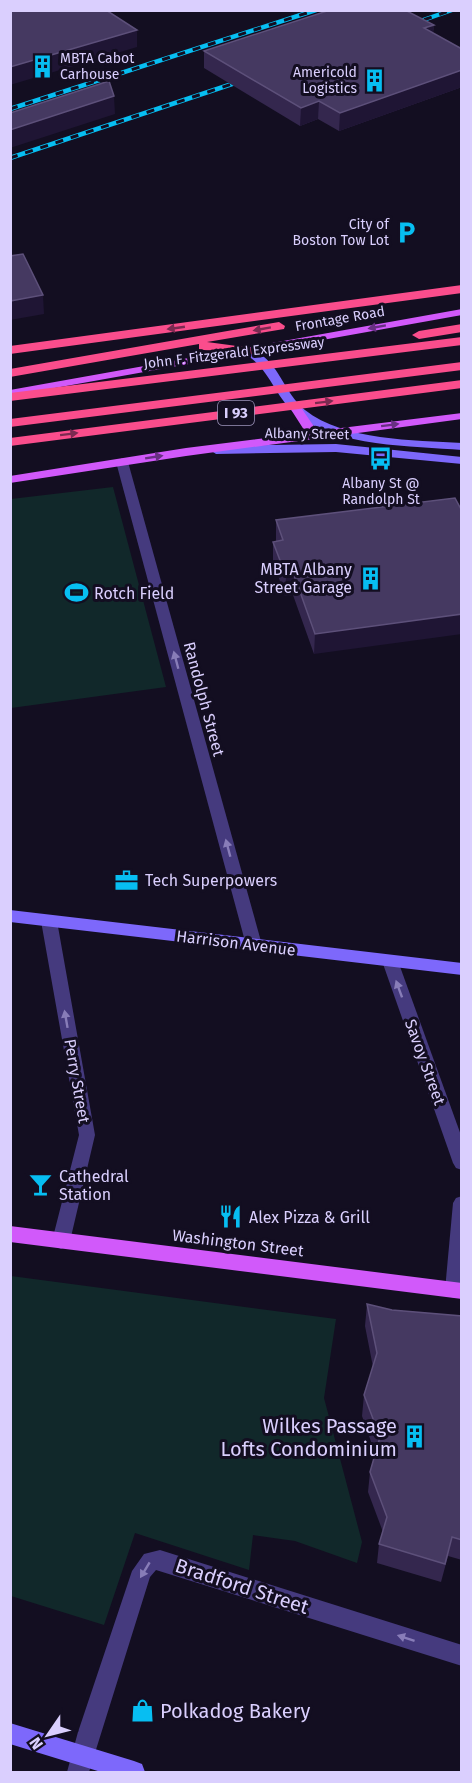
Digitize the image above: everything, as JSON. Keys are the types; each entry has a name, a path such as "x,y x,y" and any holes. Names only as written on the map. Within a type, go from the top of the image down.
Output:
{"highway":[{"path":"10,350 462,290"},
{"path":"10,373 365,310 421,295"},
{"path":"298,361 399,338 462,328"},
{"name":"John F. Fitzgerald Expressway","path":"10,395 462,341"},
{"path":"10,363 138,347 206,346 247,351"},
{"path":"10,423 419,366 462,356"},
{"path":"10,413 419,366 462,366"},
{"name":"I 93","path":"10,442 462,384"}],"main road":[{"name":"Frontage Road","path":"10,395 462,312"},
{"name":"Albany Street","path":"247,351 269,365 296,408 314,422 340,431 376,438 462,447"},
{"path":"296,408 313,435"},
{"path":"186,452 462,416"},
{"name":"Albany Street","path":"10,480 186,452 336,448 462,461"},
{"name":"Harrison Avenue","path":"10,916 462,969"},
{"name":"Washington Street","path":"10,1234 458,1291"},
{"path":"10,1733 80,1764 134,1773"}],"street":[{"name":"Randolph Street","path":"122,462 254,945"},
{"name":"Perry Street","path":"49,921 87,1135 61,1241"},
{"name":"Savoy Street","path":"390,961 462,1163"},
{"path":"458,1291 462,1203"},
{"name":"Bradford Street","path":"80,1764 142,1571 147,1563 155,1559 462,1656"}],"green space":[{"name":"Rotch Field","path":"113,487 166,687 11,708 11,499"},
{"path":"11,1276 336,1319 324,1398 362,1542 357,1563 295,1541 253,1535 249,1570 135,1533 104,1625 11,1596"}],"building":[{"name":"MBTA Cabot Carhouse","path":"10,10 106,10 137,30 10,67"},
{"path":"330,10 405,10 434,25 424,28 462,49 462,70 340,113 319,101 301,108 204,51"},
{"path":"109,81 114,96 10,130 10,113"},
{"path":"23,254 43,295 10,301 10,256"},
{"name":"MBTA Albany Street Garage","path":"455,498 462,511 462,614 315,634 294,575 286,576 273,542 283,540 276,520"},
{"name":"Wilkes Passage Lofts Condominium","path":"367,1304 392,1310 462,1316 462,1540 452,1537 445,1564 379,1544 387,1517 370,1472 380,1437 364,1395 377,1353"}],"railway":[{"path":"10,109 316,10"},
{"path":"409,25 452,10"},
{"path":"10,158 247,79"}],"place":[{"name":"MBTA Cabot Carhouse","path":"42,66"},
{"name":"Americold Logistics","path":"375,80"},
{"name":"City of Boston Tow Lot","path":"407,232"},
{"name":"Albany St @ Randolph St","path":"381,459"},
{"name":"MBTA Albany Street Garage","path":"370,578"},
{"name":"Rotch Field","path":"76,593"},
{"name":"Tech Superpowers","path":"127,880"},
{"name":"Cathedral Station","path":"41,1185"},
{"name":"Alex Pizza & Grill","path":"231,1217"},
{"name":"Wilkes Passage Lofts Condominium","path":"415,1437"},
{"name":"Polkadog Bakery","path":"142,1711"}]}
